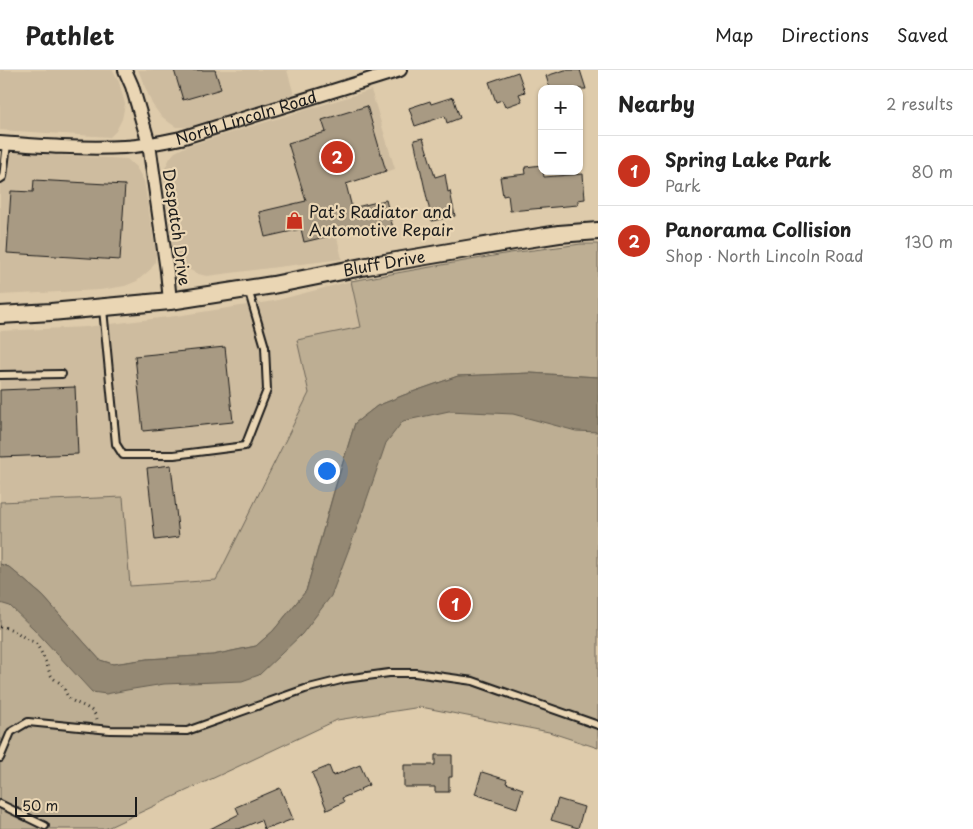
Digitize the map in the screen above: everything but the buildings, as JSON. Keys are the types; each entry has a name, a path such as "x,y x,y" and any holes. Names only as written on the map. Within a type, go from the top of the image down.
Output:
{"street":[{"name":"Despatch Drive","path":"125,70 132,86 149,144 170,301"},
{"name":"North Lincoln Road","path":"4,144 77,148 125,147 149,144 181,138 400,70"},
{"name":"Bluff Drive","path":"170,301 248,290 367,266 514,240 598,231"},
{"path":"0,314 51,312 170,301"}],"lane":[{"path":"0,179 3,177 4,144"},
{"path":"103,308 116,444 124,455 174,455 236,448 245,446 266,390 265,347 248,290"},
{"path":"0,375 62,374"},
{"path":"0,758 11,732 28,722 110,730 187,730 305,689 345,679 390,673 415,673 473,681 598,725"},
{"path":"0,804 45,826"}],"path":[{"path":"0,626 18,632 37,645 53,678 61,683 70,699 90,709 97,716 98,729"}],"shaded area":[{"path":"0,70 113,70 119,82 125,104 122,119 116,131 110,137 0,130"},
{"path":"138,70 287,70 294,95 188,127 176,127 160,115 152,104"},
{"path":"371,90 395,169 326,190 342,259 207,276 188,269 179,261 172,244 164,175 165,168 175,152 187,146"},
{"path":"0,152 127,159 136,167 144,181 156,253 155,262 151,269 137,281 125,286 100,290 0,295"},
{"path":"581,244 598,244 598,377 530,373 458,376 377,406 355,423 306,591 273,631 256,646 213,655 147,659 113,664 100,660 43,596 9,567 0,564 0,502 123,497 130,586 216,580 309,393 297,340 361,327 351,281 510,253"},
{"path":"351,281 361,327 297,340 309,393 217,580 130,586 123,497 0,502 0,331 86,327 176,316 274,301"},
{"path":"530,373 598,377 598,432 576,431 513,414 449,411 403,421 386,443 331,596 302,634 259,675 242,681 164,684 106,694 92,692 34,629 10,606 0,603 0,564 9,567 43,596 100,660 113,664 147,659 213,655 256,646 273,631 306,591 355,423 377,406 458,376"},
{"path":"454,388 598,394 598,748 549,732 421,707 337,720 105,829 0,829 0,583 73,657 139,680 247,667 308,613 385,418"}],"place":[{"name":"Panorama Collision","path":"337,157"},
{"name":"Pat's Radiator and Automotive Repair","path":"295,221"},
{"name":"Spring Lake Park","path":"455,604"}]}
